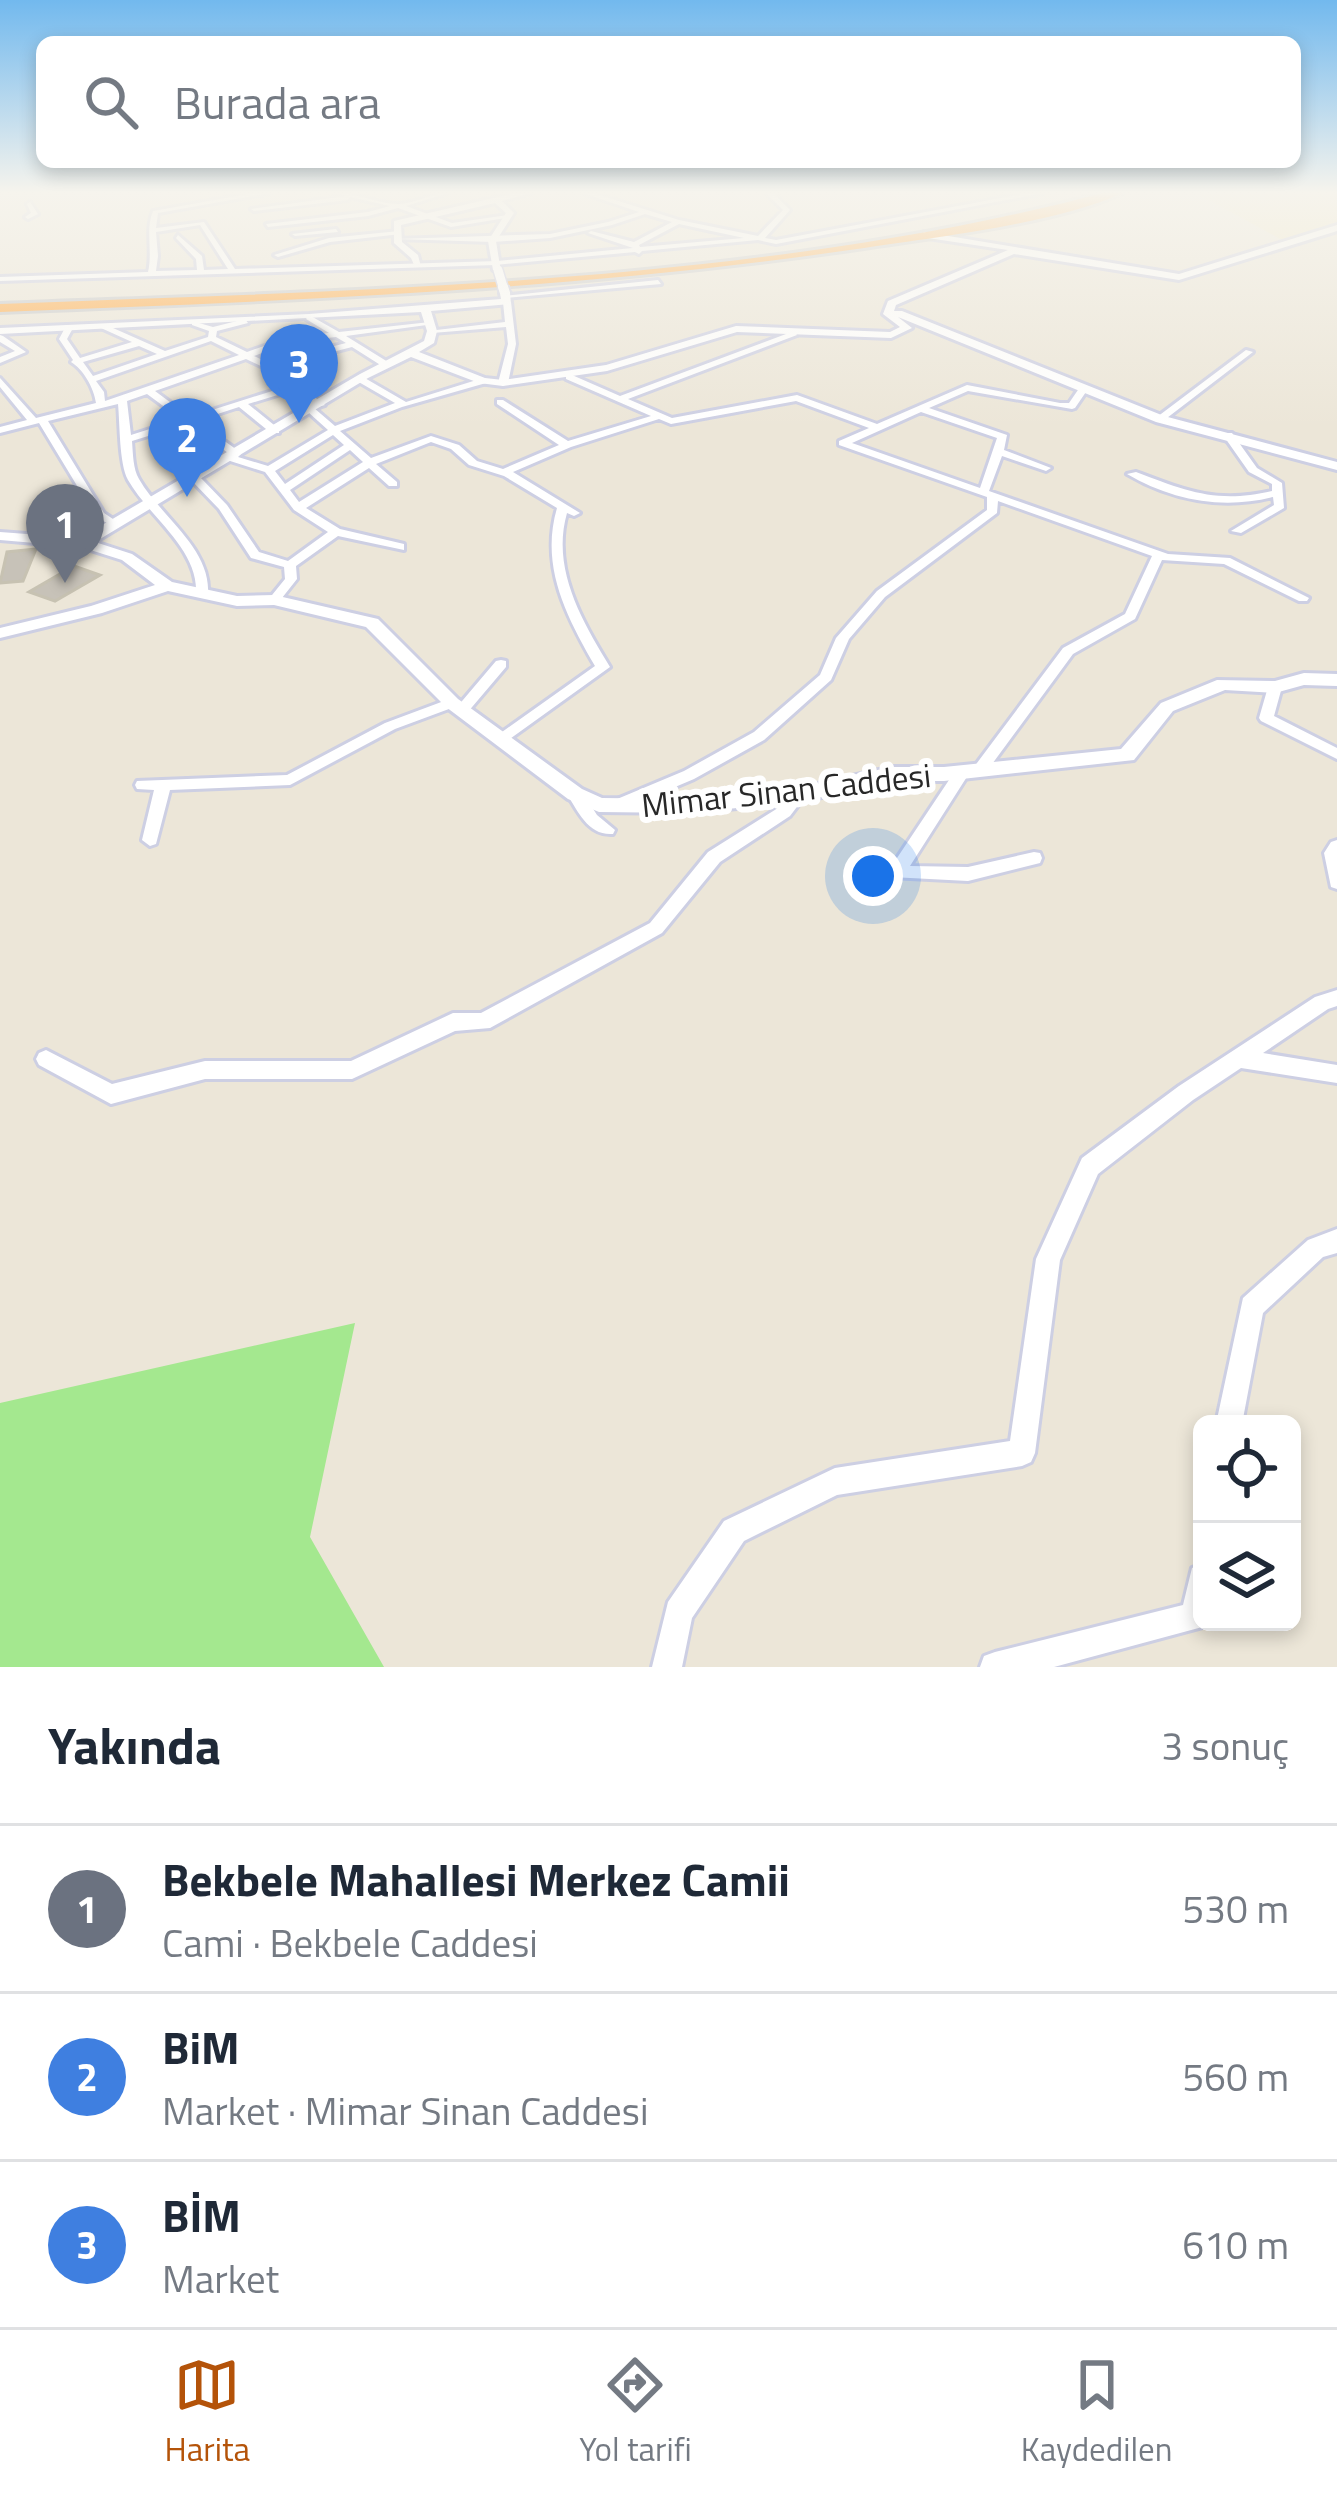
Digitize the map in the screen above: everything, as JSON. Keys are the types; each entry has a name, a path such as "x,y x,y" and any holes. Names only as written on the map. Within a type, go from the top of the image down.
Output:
{"highway":[{"path":"0,304 567,271"},
{"path":"0,304 514,283 651,271"}],"street":[{"path":"0,279 207,271"},
{"path":"498,271 512,344 503,383"},
{"path":"887,308 973,271"},
{"path":"1126,271 1179,277 1199,271"},
{"path":"0,430 122,400 290,340 332,330 429,321 506,297 658,282"},
{"path":"612,286 623,301"},
{"path":"411,353 483,381 503,383 569,376 736,329 904,333 907,328 887,308"},
{"path":"887,308 1160,419 1337,466"},
{"path":"1,336 23,329 342,316 510,324"},
{"path":"332,330 342,316"},
{"path":"309,317 385,364"},
{"path":"90,380 166,355 244,321"},
{"path":"83,543 385,364 430,344 429,321"},
{"path":"195,323 268,366 393,484"},
{"path":"124,334 135,325"},
{"path":"104,326 166,355"},
{"path":"69,328 63,339 101,404"},
{"path":"620,399 794,333"},
{"path":"0,360 22,352 1,336"},
{"path":"75,362 139,343"},
{"path":"268,366 350,345"},
{"path":"1160,419 1249,352"},
{"path":"569,376 655,418 681,421 797,398 878,428"},
{"path":"360,379 401,404"},
{"path":"0,381 38,421 100,515 116,525"},
{"path":"269,470 335,430 401,404 417,404 483,381"},
{"path":"126,440 293,387"},
{"path":"1083,389 1072,406 1060,406 967,388 843,443 1159,554 1226,561 1304,598"},
{"path":"148,391 191,418 234,456 269,470 298,508 336,532 400,548"},
{"path":"122,400 131,476 190,553 203,578 202,594"},
{"path":"239,402 275,431"},
{"path":"500,402 567,445"},
{"path":"616,806 689,775 759,736 826,677 843,638 881,594 993,511 988,495 1003,437 921,409"},
{"path":"503,472 567,445 655,418"},
{"path":"1228,435 1253,470 1277,483 1280,506 1237,531"},
{"path":"298,508 371,462 431,439 455,447 472,463 503,472 568,510 554,530 560,585 603,668 500,741"},
{"path":"283,490 351,445"},
{"path":"998,452 1046,467"},
{"path":"1132,474 1202,501 1239,504 1277,493"},
{"path":"196,479 223,507 255,555 290,565 312,554 336,532"},
{"name":"Mimar Sinan Caddesi","path":"0,536 83,543 128,557 167,586 274,600 372,623 457,707 500,741 575,794 616,806 688,806 798,795 892,774 970,772 1127,755 1167,707 1223,684 1275,687 1304,679 1337,680"},
{"path":"1034,858 968,874 897,872 1068,651 1130,616 1159,554"},
{"path":"274,600 291,579 290,565"},
{"path":"0,632 96,610 167,586"},
{"path":"143,785 290,780 390,726 457,707 502,664"},
{"path":"1275,687 1266,718 1337,754"},
{"path":"150,841 163,785"},
{"path":"575,794 591,819 607,830"},
{"path":"46,1059 111,1094 205,1070 352,1070 453,1022 483,1022 656,928 714,856 784,812 798,795"},
{"path":"1337,846 1332,853 1337,882"},
{"path":"667,1667 678,1612 734,1531 835,1482 1022,1453 1048,1259 1090,1166 1238,1058 1337,998"},
{"path":"1238,1058 1337,1074"},
{"path":"1231,1415 1252,1307 1316,1248 1337,1241"},
{"path":"995,1667 1193,1617"}],"green space":[{"path":"355,1323 310,1537 384,1667 0,1667 0,1403"}],"building":[{"path":"36,549 23,581 0,583 7,552"},
{"path":"74,566 100,575 55,601 29,592"}],"place":[{"name":"BİM","path":"299,423"},
{"name":"BiM","path":"187,497"},
{"name":"Bekbele Mahallesi Merkez Camii","path":"65,583"}]}
